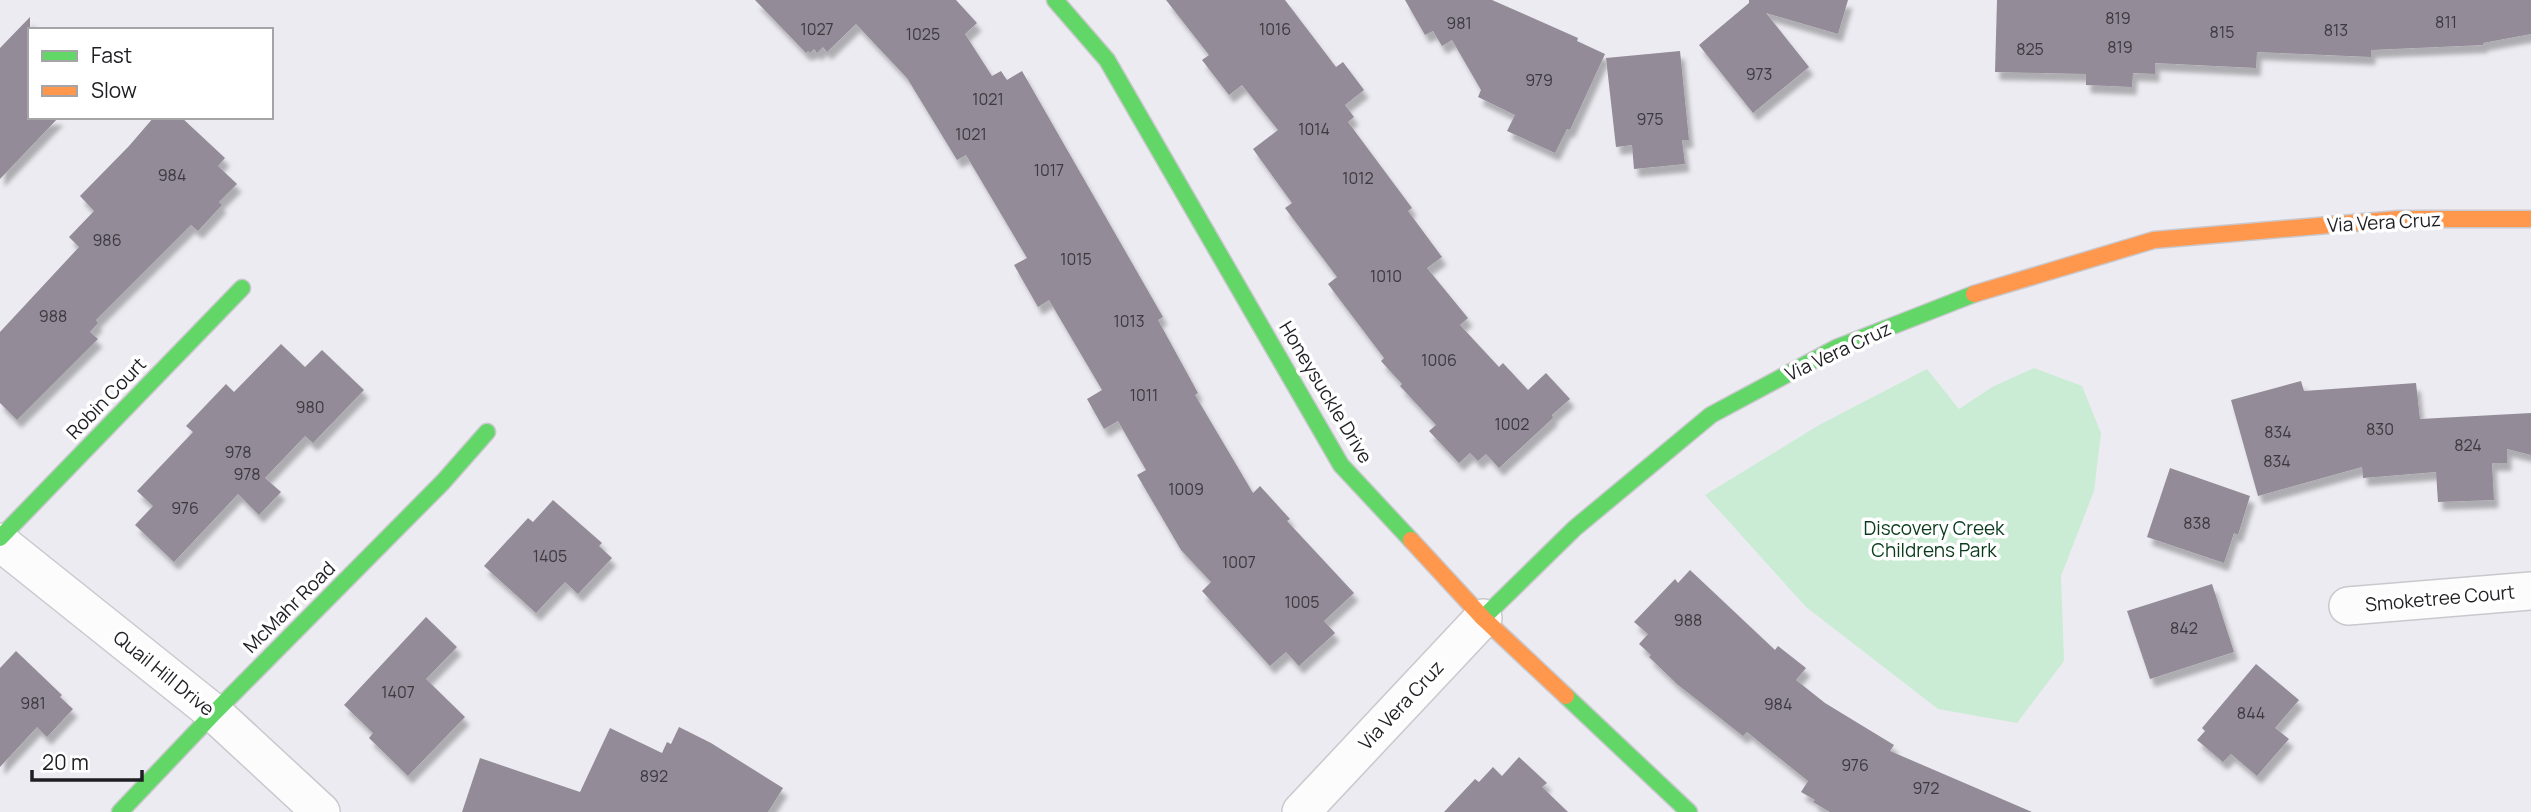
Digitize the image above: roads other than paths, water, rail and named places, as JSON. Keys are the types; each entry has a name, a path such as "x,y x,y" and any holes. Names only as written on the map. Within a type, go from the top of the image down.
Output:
{"street":[{"name":"Honeysuckle Drive","path":"1055,0 1107,61 1340,464 1483,618 1689,812"},
{"name":"Via Vera Cruz","path":"1301,812 1483,618 1575,528 1711,415 1836,348 1954,300 2154,240 2399,219 2531,219"},
{"name":"Robin Court","path":"0,540 242,288"},
{"name":"McMahr Road","path":"120,812 443,482 487,432"},
{"name":"Quail Hill Drive","path":"0,540 214,713 321,812"},
{"name":"Smoketree Court","path":"2348,606 2531,591"}],"park label":[{"name":"Discovery Creek Childrens Park","path":"1934,539"}]}
